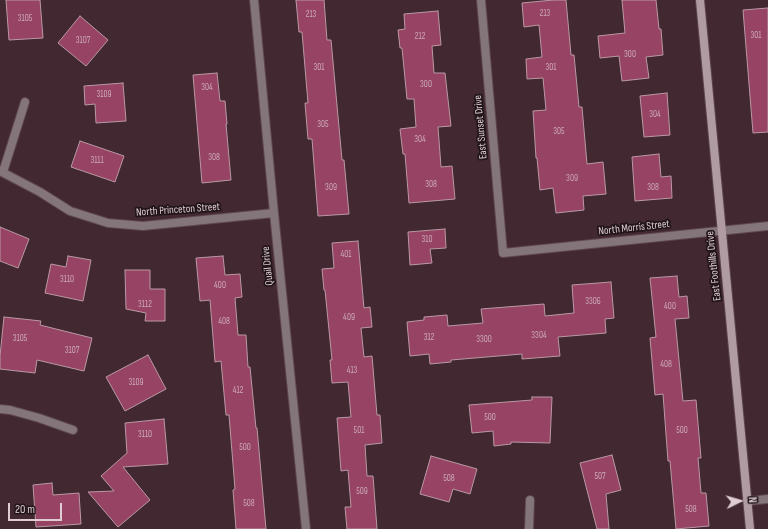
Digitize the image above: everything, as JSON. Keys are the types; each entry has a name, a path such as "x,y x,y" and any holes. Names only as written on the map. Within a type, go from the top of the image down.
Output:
{"street":[{"name":"Quail Drive","path":"254,0 306,529"},
{"name":"East Sunset Drive","path":"481,0 503,253"},
{"name":"East Foothills Drive","path":"700,0 750,529"},
{"path":"1,171 25,102"},
{"name":"North Princeton Street","path":"1,171 40,192 70,211 108,223 143,226 274,213"},
{"name":"North Morris Street","path":"503,253 768,226"},
{"path":"0,409 10,410 39,418 73,430"},
{"path":"748,501 768,499"},
{"path":"529,529 530,500"}],"building":[{"path":"6,0 40,0 43,38 9,40"},
{"path":"296,0 324,0 327,40 331,40 342,160 344,160 349,214 318,216 312,139 308,139 305,103 308,103 302,32 299,32"},
{"path":"566,0 571,55 574,55 579,107 582,107 587,164 603,162 606,194 583,196 584,210 556,213 553,188 540,190 536,158 533,111 546,110 543,78 527,79 526,59 542,57 539,25 524,27 522,3"},
{"path":"622,0 656,0 659,29 661,29 663,55 646,57 649,78 622,81 619,56 600,58 598,36 625,33"},
{"path":"768,8 768,132 753,133 743,10"},
{"path":"438,11 441,45 432,46 434,73 445,73 451,126 438,127 441,167 452,166 455,199 409,203 405,154 403,154 400,129 416,127 414,99 407,99 402,48 400,48 398,30 405,29 404,14"},
{"path":"80,16 108,40 86,66 58,43"},
{"path":"217,73 220,101 225,101 231,180 202,183 193,75"},
{"path":"123,83 126,121 96,123 95,104 85,105 84,86"},
{"path":"667,93 670,135 644,137 640,96"},
{"path":"80,141 124,156 115,182 71,167"},
{"path":"659,154 661,177 671,176 672,198 635,201 632,157"},
{"path":"0,227 29,239 18,268 0,261"},
{"path":"445,229 446,248 430,249 432,263 410,265 408,232"},
{"path":"358,241 364,308 370,307 372,327 361,328 364,357 372,356 377,415 380,415 382,443 365,445 367,476 373,476 377,529 347,529 345,507 351,507 348,470 341,471 337,418 351,417 348,382 332,383 330,360 332,360 322,269 334,268 332,243"},
{"path":"68,256 91,260 83,301 45,293 51,264 66,267"},
{"path":"223,256 225,275 240,274 242,297 235,298 238,335 246,335 248,367 250,367 257,428 266,529 236,529 233,490 235,489 229,415 226,415 221,361 215,362 210,300 200,301 196,258"},
{"path":"125,270 150,270 150,289 165,289 165,321 145,321 146,313 126,309"},
{"path":"677,276 679,297 687,296 689,318 675,319 683,401 696,400 701,458 698,458 701,493 706,493 709,526 676,529 670,461 668,461 663,394 655,395 650,338 656,337 650,278"},
{"path":"611,282 614,318 605,319 606,333 558,337 560,356 522,359 522,354 451,360 451,362 430,364 429,354 410,356 407,322 424,320 424,317 447,315 448,326 483,323 481,309 544,304 545,316 574,313 572,285"},
{"path":"4,317 41,321 40,325 92,338 84,371 37,360 35,373 0,369"},
{"path":"148,355 166,389 125,411 106,377"},
{"path":"532,397 552,397 550,443 511,442 511,444 494,446 493,431 472,433 469,405 532,400"},
{"path":"164,419 168,464 123,467 150,500 118,527 88,492 114,491 101,476 127,453 125,423"},
{"path":"612,455 621,490 606,494 609,529 597,529 580,463"},
{"path":"431,456 477,469 470,494 453,489 449,502 420,494"},
{"path":"52,483 53,495 79,493 81,524 36,527 33,485"}]}
